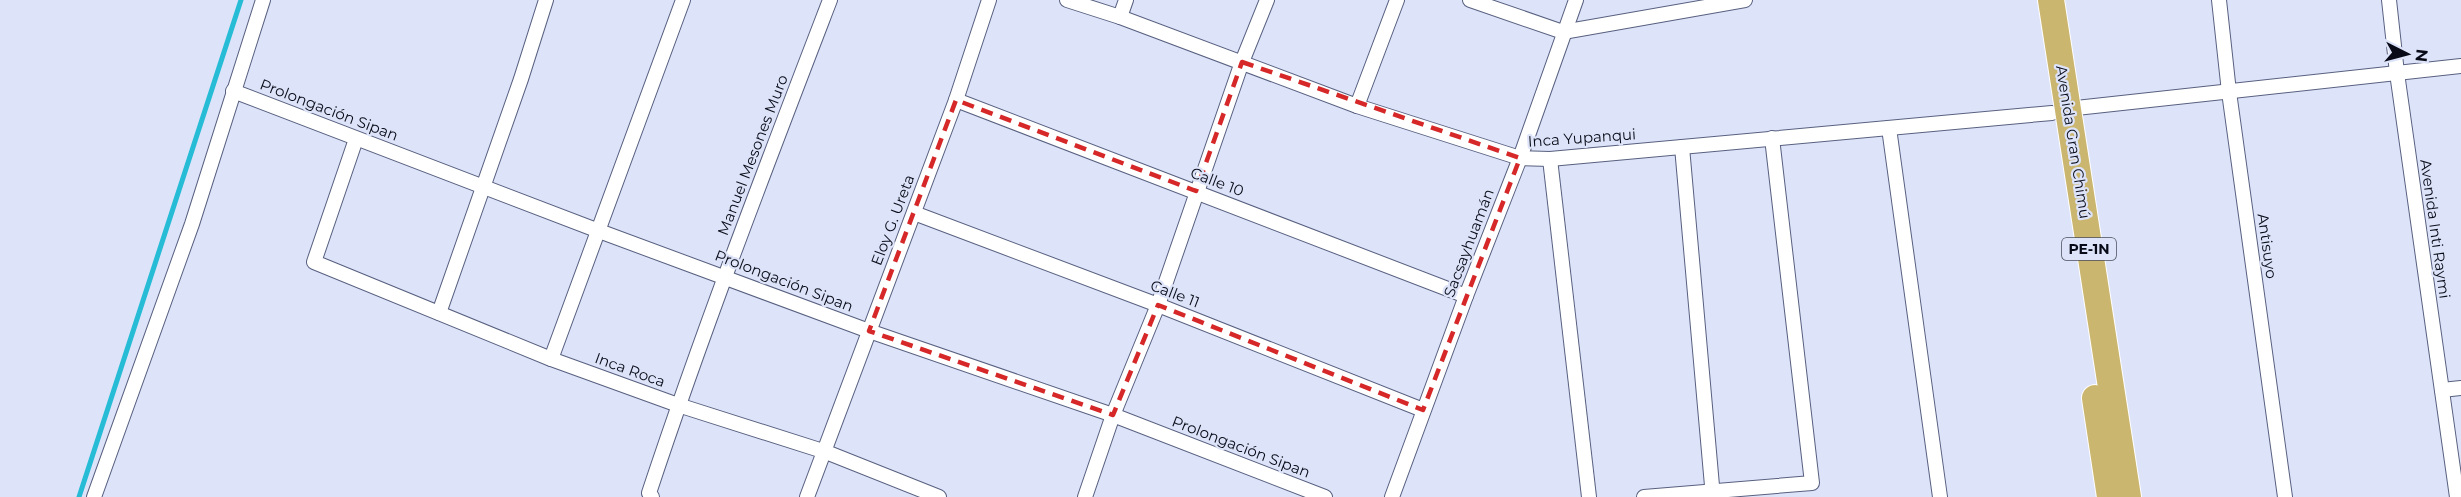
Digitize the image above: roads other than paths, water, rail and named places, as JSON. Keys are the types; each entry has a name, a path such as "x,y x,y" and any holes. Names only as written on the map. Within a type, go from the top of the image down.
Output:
{"highway":[{"name":"Avenida Gran Chimú","path":"2034,0 2060,111 2128,497"},
{"name":"Avenida Gran Chimú","path":"2051,0 2060,111 2110,497"}],"street":[{"path":"94,497 192,224 263,0"},
{"path":"439,313 521,79 546,0"},
{"path":"552,359 683,0"},
{"name":"Manuel Mesones Muro","path":"651,495 678,405 724,277 830,0"},
{"name":"Eloy G. Ureta","path":"807,497 826,452 956,100 989,0"},
{"name":"Inca Yupanqui","path":"1067,0 1120,16 1357,106 1520,158 1550,159 1889,128 2461,66"},
{"path":"1120,16 1126,0"},
{"path":"1085,497 1113,415 1158,304 1242,62 1267,0"},
{"path":"1357,106 1397,0"},
{"path":"1470,0 1563,33 1745,0"},
{"name":"Sacsayhuamán","path":"1392,497 1520,158 1575,0"},
{"name":"Antisuyo","path":"2219,0 2229,92 2285,497"},
{"name":"Avenida Inti Raymi","path":"2389,0 2397,73 2457,497"},
{"name":"Prolongación Sipan","path":"233,90 599,231 869,331 1113,415 1325,497"},
{"name":"Calle 10","path":"956,100 1466,296"},
{"path":"1889,128 1940,497"},
{"path":"1644,497 1713,494 1812,483 1772,138"},
{"name":"Inca Roca","path":"356,139 314,262 552,359 678,405 826,452 939,497"},
{"path":"1682,147 1713,494"},
{"path":"1550,159 1589,497"},
{"name":"Calle 11","path":"914,213 1158,304 1423,410"},
{"path":"2442,390 2461,387"}],"waterway":[{"path":"79,497 241,0"}]}
